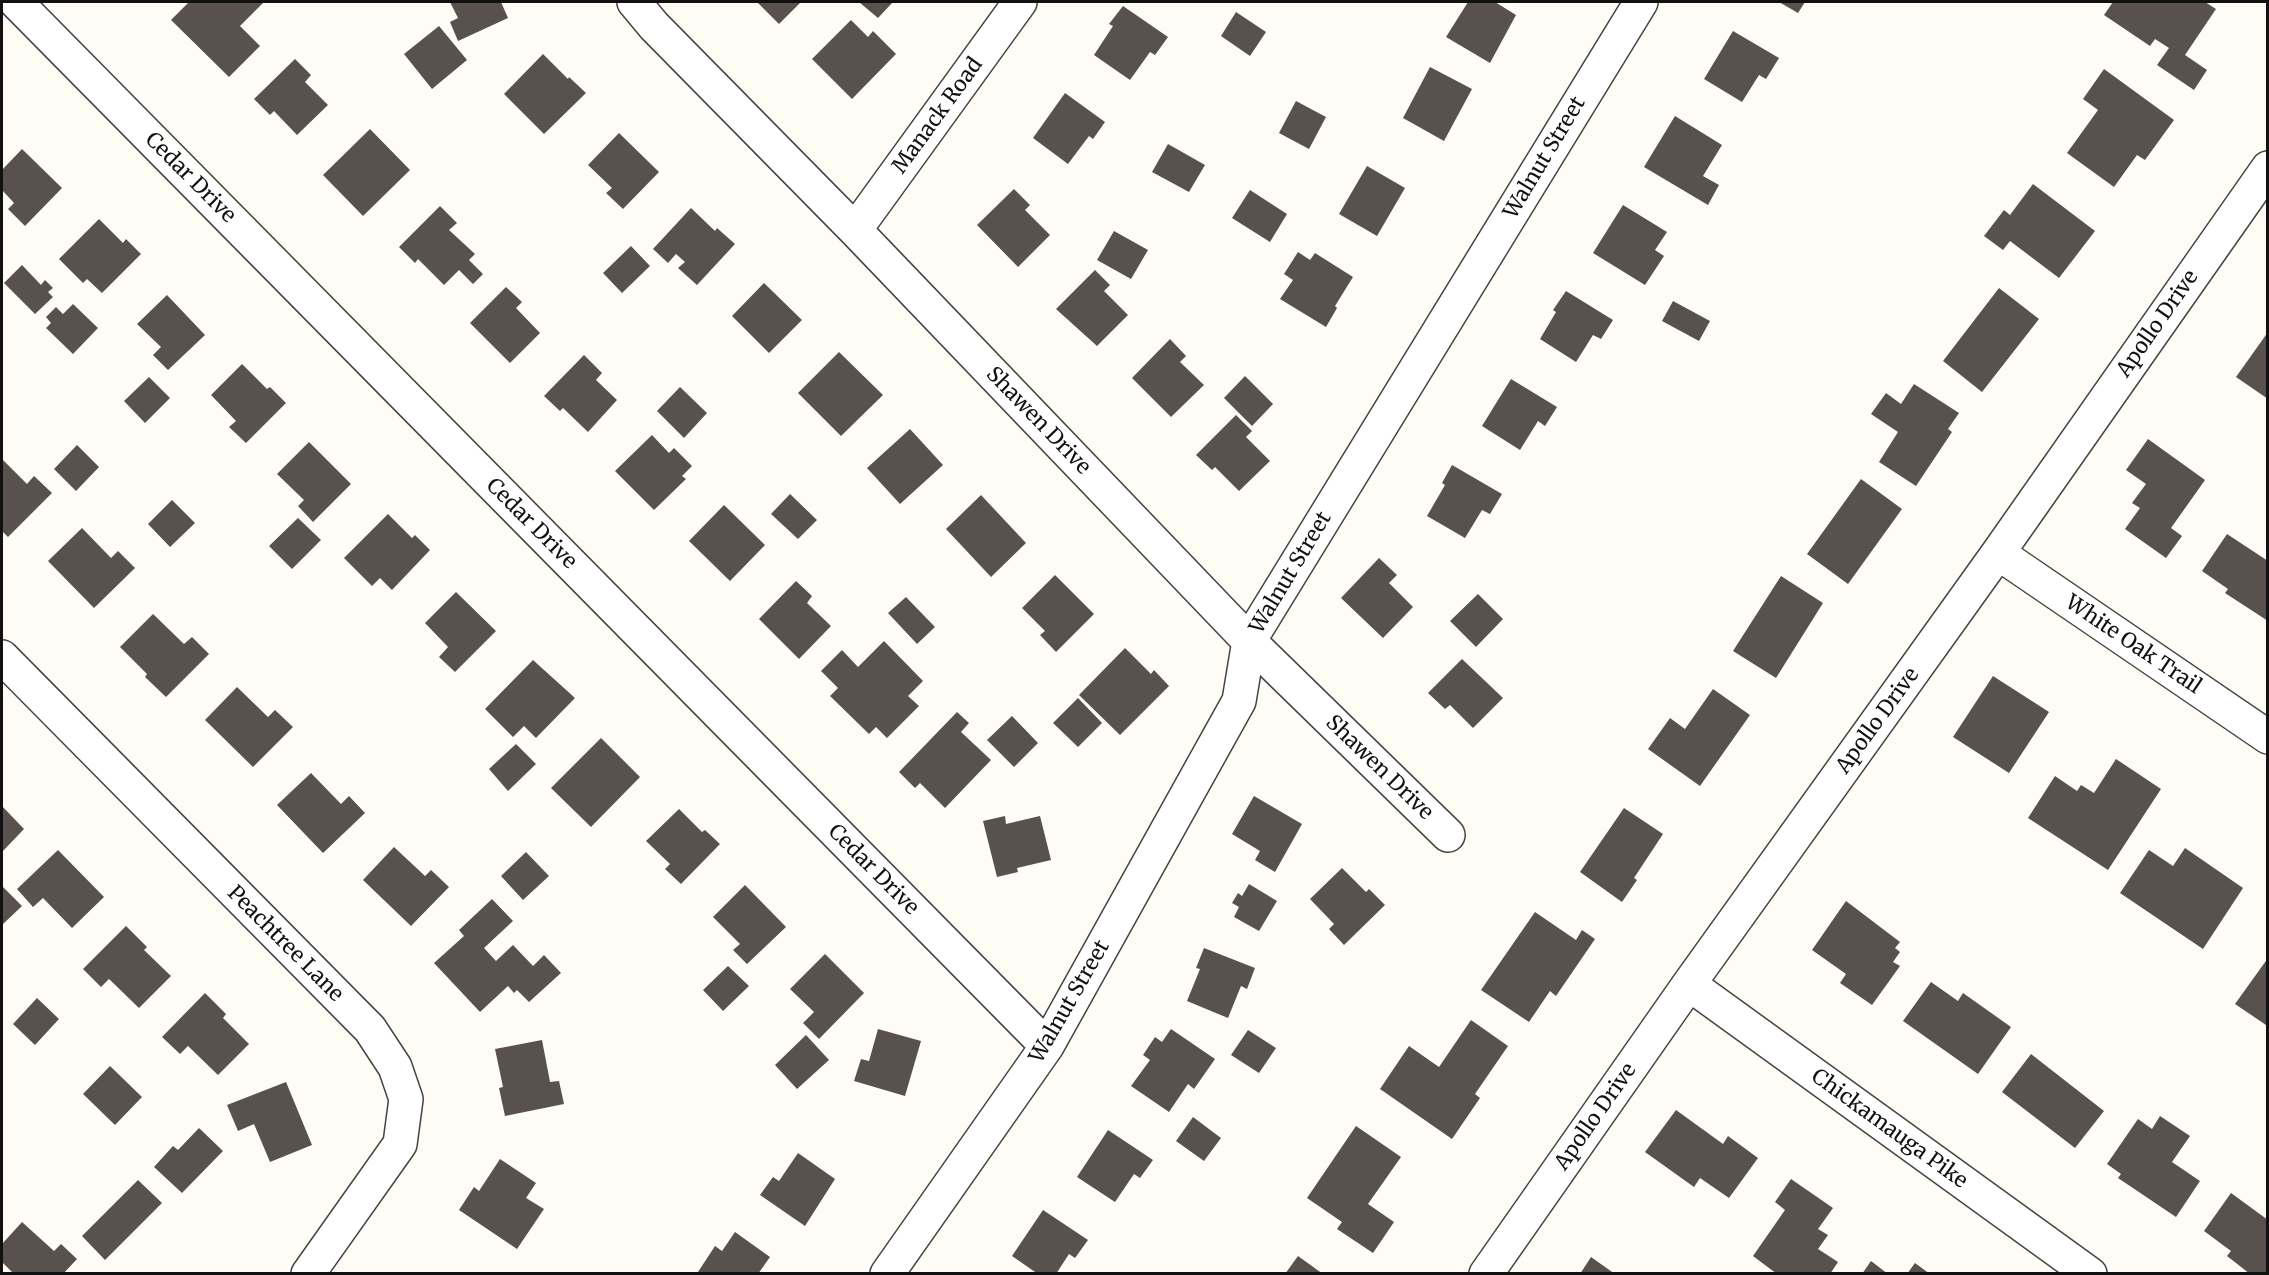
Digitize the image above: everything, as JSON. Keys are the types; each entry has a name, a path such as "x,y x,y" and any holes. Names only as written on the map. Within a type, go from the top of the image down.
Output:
{"street":[{"name":"Cedar Drive","path":"16,2 1047,1046"},
{"name":"Shawen Drive","path":"634,2 654,26 855,230 1249,642 1448,835"},
{"name":"Manack Road","path":"855,230 1020,2"},
{"name":"Walnut Street","path":"887,1274 1047,1046 1239,701 1249,642 1641,2"},
{"name":"Apollo Drive","path":"1486,1274 1689,984 1998,554 2268,168"},
{"name":"White Oak Trail","path":"1998,554 2268,737"},
{"name":"Peachtree Lane","path":"2,657 370,1029 395,1067 406,1099 400,1144 308,1274"},
{"name":"Chickamauga Pike","path":"1689,984 2090,1274"}],"building":[{"path":"189,2 264,2 240,26 260,46 229,77 171,20"},
{"path":"450,2 501,2 508,18 458,41 450,22 458,18"},
{"path":"757,2 801,2 779,24"},
{"path":"859,2 893,2 878,18"},
{"path":"1468,2 1495,2 1516,15 1490,63 1446,37"},
{"path":"1779,2 1805,2 1798,13"},
{"path":"2113,2 2205,2 2216,9 2185,55 2207,70 2194,90 2157,65 2169,48 2155,39 2150,46 2104,15"},
{"path":"1123,6 1168,37 1155,55 1150,52 1130,80 1094,55 1113,26 1109,24"},
{"path":"1236,12 1266,32 1250,56 1221,36"},
{"path":"851,20 868,37 873,31 896,54 852,99 812,59"},
{"path":"439,26 467,60 432,89 404,54"},
{"path":"1733,31 1779,58 1766,79 1759,75 1742,102 1704,79"},
{"path":"543,54 586,93 544,134 504,94"},
{"path":"295,59 311,75 305,82 328,105 297,135 274,111 270,115 254,99"},
{"path":"1430,67 1472,89 1444,141 1403,118"},
{"path":"2104,69 2174,120 2145,160 2137,155 2114,187 2067,153 2098,110 2083,99"},
{"path":"1065,93 1105,122 1093,139 1089,136 1068,164 1033,138"},
{"path":"1296,101 1326,117 1309,149 1279,133"},
{"path":"1675,116 1722,145 1703,176 1719,185 1708,205 1644,167"},
{"path":"370,129 410,170 363,216 323,175"},
{"path":"619,133 659,172 623,209 606,193 612,188 588,165"},
{"path":"1168,144 1205,165 1189,192 1152,172"},
{"path":"22,149 62,188 25,226 8,209 14,203 2,190 2,170"},
{"path":"1367,166 1405,188 1377,236 1339,214"},
{"path":"2033,184 2095,231 2059,278 2010,241 2003,250 1984,236 2004,210 2010,215"},
{"path":"1014,189 1030,205 1025,210 1050,235 1018,267 977,225"},
{"path":"1250,190 1287,214 1270,242 1232,218"},
{"path":"1623,205 1667,232 1655,250 1664,256 1645,285 1593,253"},
{"path":"440,206 457,223 449,230 475,254 469,260 483,274 473,284 459,270 444,285 418,259 415,263 399,247"},
{"path":"691,208 715,231 717,228 735,244 697,285 678,268 685,262 676,254 668,263 653,249"},
{"path":"99,219 123,243 126,239 141,254 102,293 87,279 83,283 59,259"},
{"path":"1114,231 1148,250 1131,279 1097,260"},
{"path":"631,246 650,266 622,293 603,273"},
{"path":"1298,252 1310,260 1315,253 1353,277 1335,306 1337,308 1326,327 1280,299 1293,280 1284,274"},
{"path":"22,265 41,285 45,280 53,288 48,292 53,297 35,314 4,283"},
{"path":"1095,270 1110,285 1104,291 1128,315 1097,346 1056,309"},
{"path":"764,283 802,320 769,353 732,316"},
{"path":"506,287 522,302 516,308 540,333 510,363 470,323"},
{"path":"1999,288 2039,319 1982,392 1943,361"},
{"path":"1566,291 1613,320 1601,339 1593,335 1576,362 1540,339 1556,312 1553,310"},
{"path":"167,295 205,335 168,370 153,355 161,347 137,324"},
{"path":"1673,301 1710,321 1699,341 1662,321"},
{"path":"73,304 98,328 73,354 46,328 51,323 46,317 56,307 63,314"},
{"path":"2268,332 2268,399 2236,377"},
{"path":"1170,339 1186,356 1180,362 1204,385 1171,417 1132,378"},
{"path":"839,352 883,395 841,436 798,393"},
{"path":"584,355 602,373 596,380 617,400 588,432 563,408 560,411 544,396"},
{"path":"242,364 267,389 270,387 286,403 246,443 229,427 236,421 211,395"},
{"path":"1245,376 1273,404 1252,426 1224,398"},
{"path":"149,377 170,398 145,423 124,401"},
{"path":"1511,379 1557,407 1545,426 1538,421 1520,450 1482,426"},
{"path":"1914,384 1959,413 1948,429 1952,432 1916,486 1879,462 1898,432 1871,414 1886,393 1901,404"},
{"path":"680,387 707,413 684,438 657,411"},
{"path":"1236,415 1252,431 1246,437 1270,461 1239,491 1215,467 1212,470 1196,455"},
{"path":"910,429 943,465 900,504 867,468"},
{"path":"652,435 669,453 674,448 692,466 682,476 686,479 654,510 615,471"},
{"path":"2148,439 2205,480 2171,528 2182,536 2166,558 2125,529 2140,508 2132,503 2146,484 2126,470"},
{"path":"309,442 351,484 313,522 298,506 304,500 277,474"},
{"path":"77,445 99,467 76,491 54,469"},
{"path":"2,459 27,484 34,476 52,493 8,537 2,531"},
{"path":"1452,465 1502,494 1490,514 1482,510 1465,538 1427,516 1445,485 1442,483"},
{"path":"1861,479 1902,509 1848,584 1807,554"},
{"path":"790,494 817,520 798,539 771,514"},
{"path":"981,495 1026,543 991,577 946,529"},
{"path":"172,500 195,523 170,547 148,524"},
{"path":"724,505 765,545 730,581 689,541"},
{"path":"388,514 412,538 415,535 430,550 392,590 380,578 372,586 344,558"},
{"path":"298,518 321,540 292,569 269,546"},
{"path":"82,528 111,558 118,551 135,568 94,608 48,561"},
{"path":"2227,534 2268,561 2268,621 2225,593 2228,589 2202,571"},
{"path":"1379,558 1397,575 1389,583 1413,607 1383,638 1341,598"},
{"path":"1055,575 1094,614 1056,652 1040,635 1045,631 1022,608"},
{"path":"1781,576 1823,603 1776,678 1733,651"},
{"path":"796,581 812,596 807,603 831,626 799,659 759,619"},
{"path":"456,592 496,631 455,672 439,657 448,647 425,623"},
{"path":"1478,594 1503,619 1476,647 1450,621"},
{"path":"906,597 935,627 917,644 888,613"},
{"path":"153,614 184,644 192,637 209,654 166,697 145,677 147,674 120,647"},
{"path":"884,641 923,681 908,696 919,706 887,738 876,727 869,734 830,696 838,688 821,671 842,650 858,667"},
{"path":"1125,648 1151,674 1154,670 1169,686 1120,735 1079,695"},
{"path":"1462,659 1503,698 1473,728 1450,705 1445,709 1428,693"},
{"path":"533,660 575,698 536,738 524,726 513,737 485,709"},
{"path":"1993,676 2049,712 2009,773 1953,737"},
{"path":"237,687 268,717 275,710 293,727 253,767 205,720"},
{"path":"1713,689 1750,715 1700,786 1648,749 1670,718 1685,729"},
{"path":"1078,698 1102,723 1078,747 1053,723"},
{"path":"957,712 969,723 961,732 991,760 945,808 920,783 915,788 899,772"},
{"path":"1012,716 1038,743 1014,767 987,740"},
{"path":"601,738 640,777 591,827 551,788"},
{"path":"516,744 536,764 508,791 489,769"},
{"path":"2116,759 2161,789 2108,870 2028,818 2055,776 2077,791 2081,785 2094,793"},
{"path":"311,773 341,804 349,796 365,813 323,853 277,805"},
{"path":"1254,796 1302,824 1275,872 1255,860 1260,851 1232,834"},
{"path":"2,806 24,829 2,852"},
{"path":"1624,808 1663,834 1634,878 1637,880 1622,902 1580,872"},
{"path":"679,809 702,832 705,830 720,844 681,884 665,869 670,864 646,841"},
{"path":"1005,816 1006,824 1040,816 1051,860 1017,868 1018,872 997,877 983,821"},
{"path":"394,847 425,876 431,870 449,887 411,926 363,880"},
{"path":"2185,848 2243,888 2203,949 2120,893 2149,850 2173,866"},
{"path":"58,850 104,897 72,928 43,898 33,907 17,889"},
{"path":"526,852 549,876 523,900 501,876"},
{"path":"1342,868 1366,892 1369,889 1385,905 1344,945 1329,929 1334,924 1310,899"},
{"path":"1249,884 1277,901 1259,931 1234,917 1239,907 1232,903 1238,893 1242,896"},
{"path":"745,885 786,927 747,964 733,950 740,944 713,917"},
{"path":"2,886 22,906 2,925"},
{"path":"492,899 513,921 484,948 496,961 513,945 533,966 544,955 561,973 529,1002 517,990 514,993 508,986 480,1012 434,963 464,936 459,930"},
{"path":"1846,901 1900,942 1895,948 1900,952 1893,962 1900,966 1872,1005 1840,983 1846,974 1812,950"},
{"path":"1535,912 1576,940 1582,930 1595,939 1556,996 1550,991 1529,1022 1481,990"},
{"path":"126,926 147,947 144,950 171,976 139,1008 109,979 101,987 83,969"},
{"path":"1204,948 1255,968 1247,989 1241,986 1228,1018 1187,1001 1200,969 1196,968"},
{"path":"825,954 864,993 819,1039 803,1023 814,1012 790,989"},
{"path":"2268,958 2268,1023 2266,1025 2235,1004"},
{"path":"728,966 749,986 723,1011 703,990"},
{"path":"1931,982 1958,1001 1963,993 2011,1027 1978,1074 1903,1021"},
{"path":"205,993 226,1014 223,1018 249,1044 218,1075 188,1046 180,1054 162,1037"},
{"path":"37,998 59,1019 35,1045 13,1024"},
{"path":"1471,1020 1508,1046 1475,1094 1480,1098 1452,1139 1380,1089 1409,1046 1439,1067"},
{"path":"878,1029 921,1041 905,1096 854,1081 861,1059 869,1061"},
{"path":"1171,1029 1215,1059 1194,1089 1188,1084 1169,1112 1131,1086 1150,1060 1143,1055 1155,1037 1162,1042"},
{"path":"1248,1030 1276,1048 1259,1073 1231,1055"},
{"path":"806,1035 829,1060 797,1089 775,1065"},
{"path":"542,1040 550,1082 559,1081 564,1104 505,1116 499,1088 503,1087 495,1049"},
{"path":"2031,1054 2104,1111 2075,1148 2002,1092"},
{"path":"110,1066 142,1097 115,1125 83,1094"},
{"path":"286,1082 312,1145 270,1162 254,1124 238,1131 227,1105"},
{"path":"1676,1110 1723,1144 1728,1136 1758,1158 1729,1198 1700,1178 1694,1187 1645,1152"},
{"path":"2160,1116 2190,1136 2172,1162 2200,1181 2176,1217 2118,1178 2121,1174 2107,1164 2138,1119 2152,1129"},
{"path":"1193,1117 1221,1138 1204,1161 1176,1141"},
{"path":"1356,1126 1401,1157 1368,1204 1394,1222 1373,1253 1337,1229 1342,1222 1307,1198"},
{"path":"199,1128 223,1151 182,1193 154,1167 173,1146 178,1150"},
{"path":"1108,1130 1153,1160 1140,1178 1134,1174 1115,1202 1077,1177"},
{"path":"798,1153 835,1179 805,1226 760,1195 773,1177 779,1181"},
{"path":"500,1159 536,1183 526,1198 544,1209 517,1249 459,1210 474,1187 479,1191"},
{"path":"1791,1179 1833,1208 1818,1229 1828,1235 1818,1249 1838,1262 1830,1274 1777,1274 1753,1256 1785,1210 1775,1202"},
{"path":"138,1180 162,1203 105,1260 82,1236"},
{"path":"2231,1193 2268,1220 2268,1274 2250,1274 2227,1256 2231,1251 2204,1231"},
{"path":"1043,1210 1088,1240 1075,1258 1069,1254 1056,1274 1038,1274 1012,1256"},
{"path":"22,1222 54,1251 61,1244 77,1259 63,1274 14,1274 2,1262 2,1244"},
{"path":"735,1232 770,1257 758,1274 701,1274 698,1272 715,1246 722,1251"},
{"path":"1298,1256 1323,1274 1285,1274"},
{"path":"1591,1257 1615,1274 1580,1274"},
{"path":"1871,1261 1888,1274 1862,1274"},
{"path":"1915,1263 1930,1274 1907,1274"}]}
